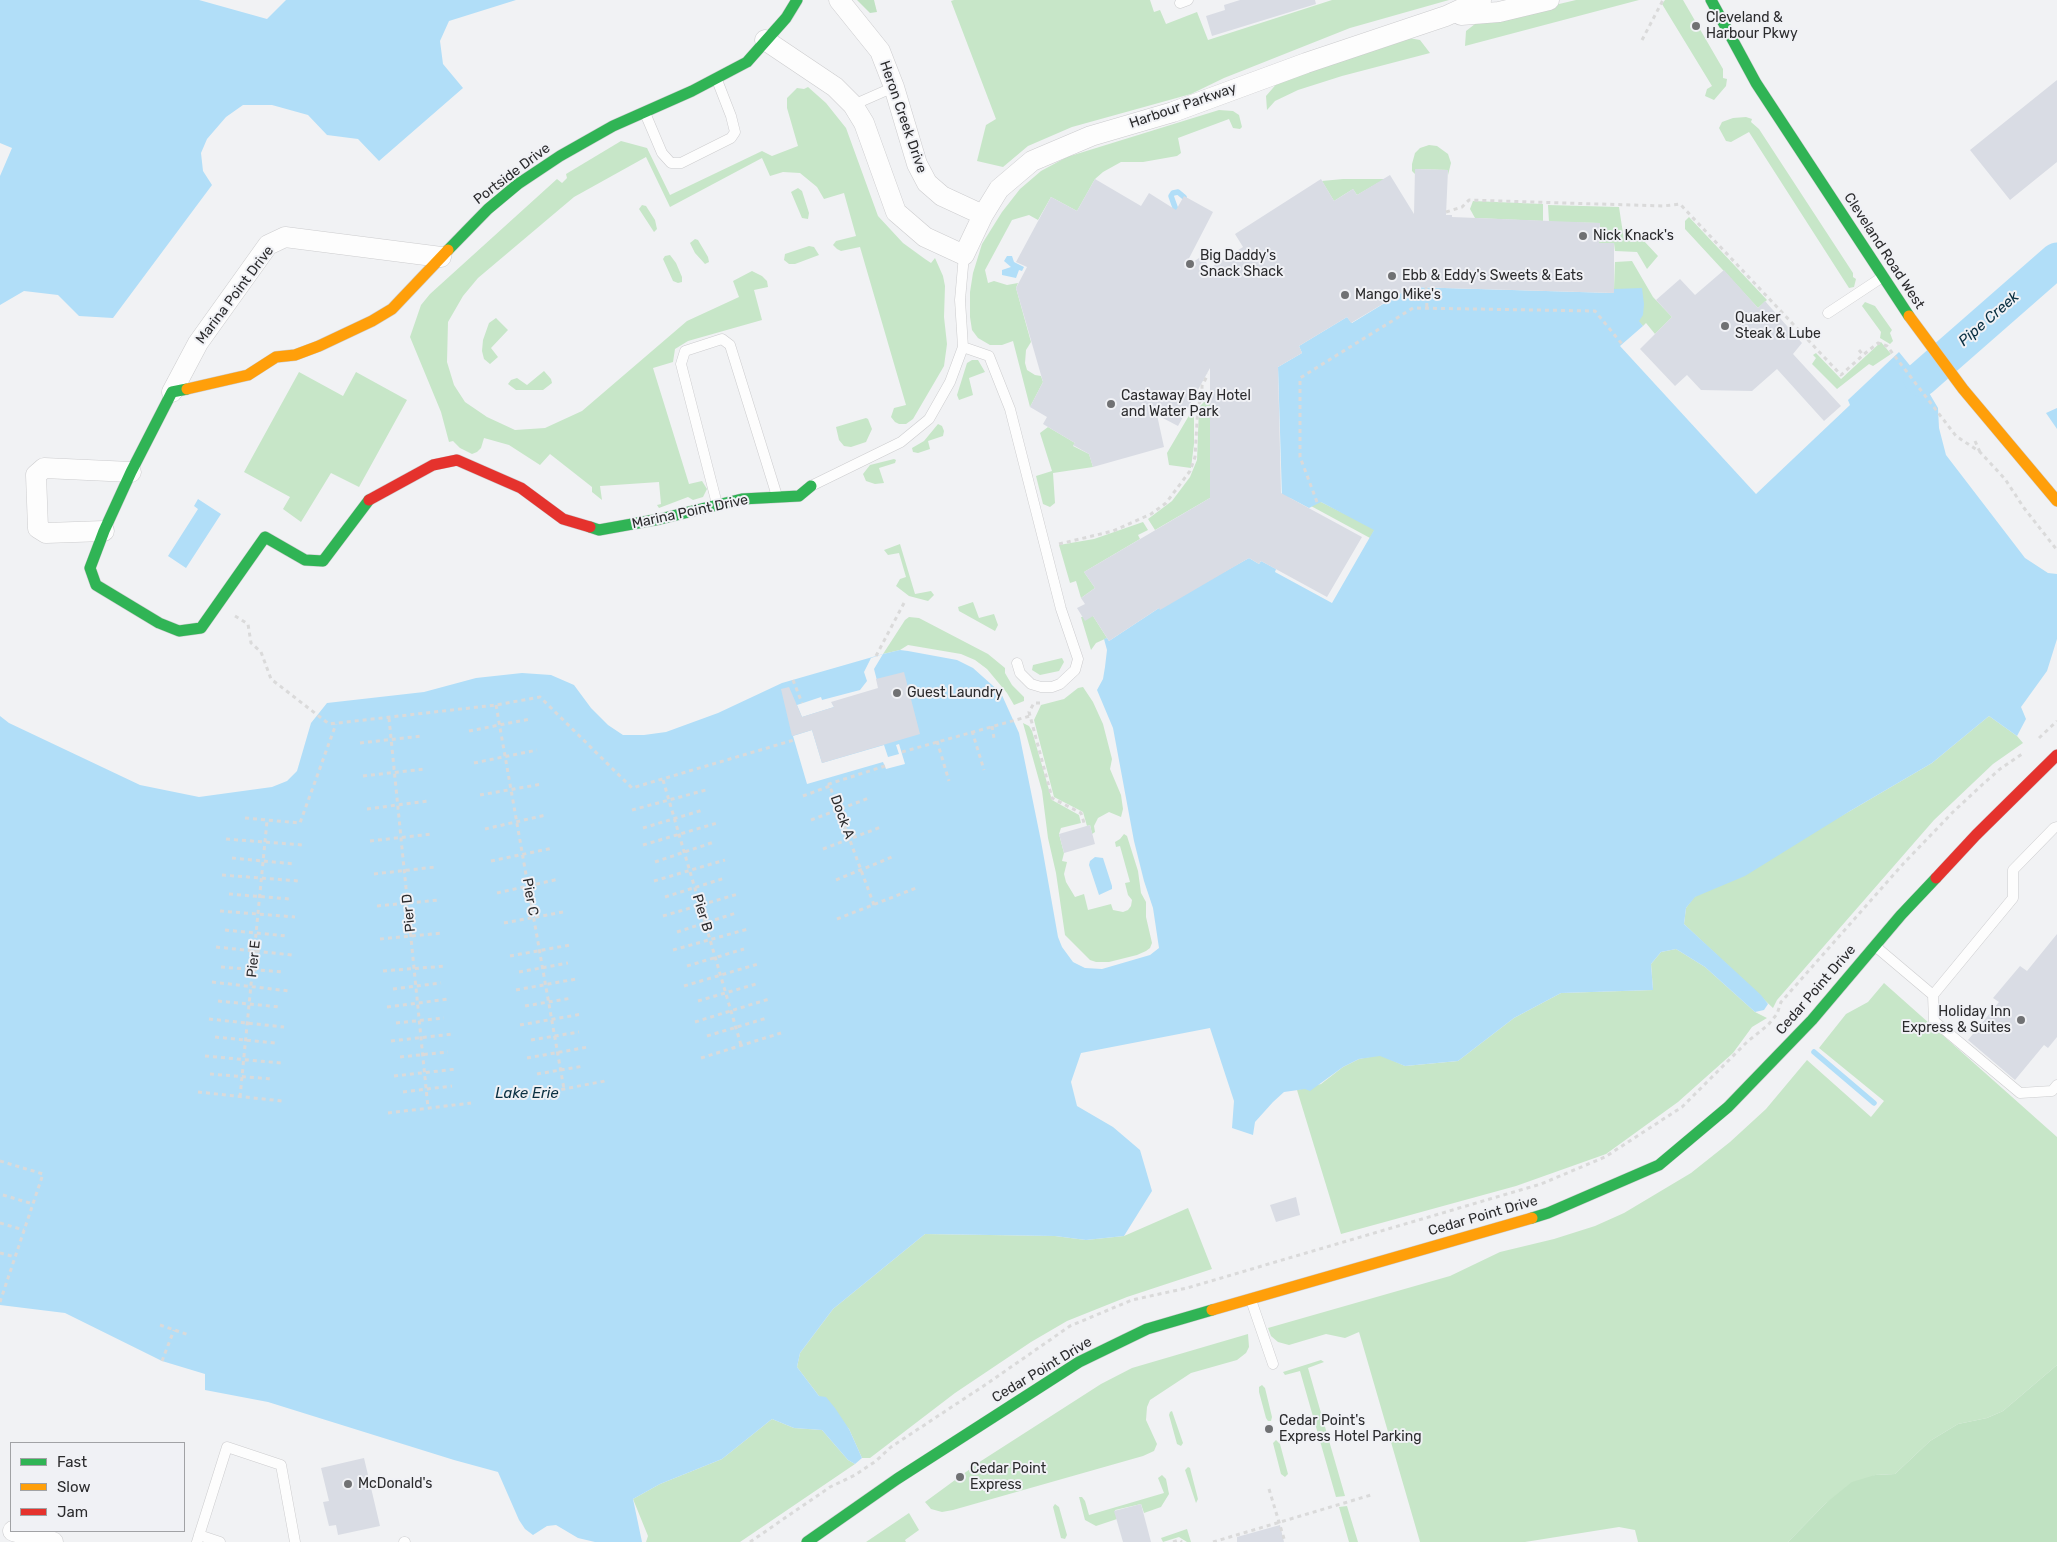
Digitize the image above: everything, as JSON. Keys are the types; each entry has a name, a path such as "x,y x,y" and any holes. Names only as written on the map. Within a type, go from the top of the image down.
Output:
{"main road":[{"name":"Portside Drive","path":"172,392 248,375 276,357 295,355 372,321 392,309 488,209 518,184 560,156 613,126 692,91 747,62 786,18 798,0"},
{"name":"Cleveland Road West","path":"1711,0 1756,83 1904,310 1963,389 2057,501"},
{"path":"172,392 131,472 104,531 90,568 96,585 159,622 179,631 201,628 217,604"},
{"name":"Marina Point Drive","path":"217,604 265,537 305,560 323,561 370,499 433,465 457,460 521,488 563,519 599,530 660,519 742,499 799,496 811,486"},
{"name":"Cedar Point Drive","path":"807,1542 897,1479 1078,1362 1147,1329 1548,1213 1659,1165 1728,1106 1812,1020 1900,915 1976,834 2057,755"}],"street":[{"name":"Heron Creek Drive","path":"839,0 880,50 894,88 917,164 927,183 942,196 983,215"},
{"name":"Harbour Parkway","path":"964,255 998,189 1032,161 1091,136 1173,112 1306,62 1446,16 1481,0"},
{"name":"Harbour Parkway","path":"1446,16 1499,12 1549,0"},
{"path":"765,40 835,87 853,105 864,123 896,212 925,237 964,255"},
{"name":"Marina Point Drive","path":"172,392 198,343 268,245 285,238 441,257"},
{"path":"104,531 46,533 38,528 36,475 44,468 131,472"},
{"path":"10,1532 53,1542"}],"lane":[{"path":"644,112 662,153 671,163 681,163 731,138 735,132 731,116 716,79"},
{"path":"853,105 894,88"},
{"name":"Marina Point Drive","path":"811,486 901,442 929,419 950,382 963,347 960,300 964,255"},
{"path":"1828,313 1882,278"},
{"path":"717,505 681,364 685,351 722,339 730,345 778,496"},
{"path":"963,347 989,356 1010,409 1061,609 1078,659 1075,670 1060,684 1052,687 1032,684 1020,673 1017,663"},
{"path":"2055,1090 2020,1094 1934,1021 1932,995 2013,898 2013,870 2057,827"},
{"path":"1875,946 1932,995"},
{"path":"1250,1300 1273,1364"},
{"path":"220,1542 198,1539 228,1447 281,1465 295,1542"}],"path":[{"path":"1642,40 1663,0"},
{"path":"1446,212 1462,208 1470,200 1663,206 1680,204 1840,375 1878,343 1887,346 1956,436 1980,452 2005,479 2024,508 2057,550"},
{"path":"1426,287 1427,308"},
{"path":"1318,502 1300,457 1300,378 1413,308 1595,311 1622,344"},
{"path":"1859,350 1863,355"},
{"path":"1060,553 1057,544 1113,531 1151,514 1166,503 1190,471 1195,457 1198,405 1202,398 1202,386 1208,374"},
{"path":"217,604 248,624 251,643 261,652 271,679 329,724 496,705 540,697 632,788 794,740"},
{"path":"876,656 904,604"},
{"path":"794,680 802,703"},
{"path":"1046,702 1034,703 1029,712 1052,798 1080,813 1085,826"},
{"name":"Pier C","path":"496,705 564,1088"},
{"path":"902,752 1030,716"},
{"name":"Pier D","path":"389,718 428,1108"},
{"path":"469,731 530,719"},
{"path":"2033,744 2057,721"},
{"path":"246,818 300,822 336,724"},
{"path":"992,726 994,738"},
{"path":"972,731 984,770"},
{"path":"360,743 422,736"},
{"path":"937,742 949,781"},
{"path":"474,763 537,750"},
{"path":"750,1542 830,1487 869,1466 891,1447 1070,1326 1132,1300 1187,1288 1541,1184 1606,1157 1682,1107 1747,1042 1768,1025 1777,1014 1781,1002 1904,862 1970,796 2000,769 2027,750"},
{"name":"Dock A","path":"874,905 830,784 885,766"},
{"path":"363,776 426,769"},
{"name":"Pier B","path":"663,780 741,1045"},
{"path":"480,795 542,784"},
{"path":"803,796 830,786"},
{"path":"632,810 706,790"},
{"path":"811,820 869,798"},
{"path":"367,809 428,801"},
{"path":"643,828 703,810"},
{"path":"485,829 546,815"},
{"name":"Pier E","path":"240,1097 267,821"},
{"path":"642,845 679,836 717,823"},
{"path":"823,849 881,827"},
{"path":"370,841 432,834"},
{"path":"226,839 302,845"},
{"path":"656,862 714,842"},
{"path":"491,861 553,848"},
{"path":"836,880 892,857"},
{"path":"232,858 295,864"},
{"path":"654,881 726,860"},
{"path":"374,874 435,867"},
{"path":"222,875 299,881"},
{"path":"665,897 726,878"},
{"path":"497,893 559,880"},
{"path":"837,919 916,888"},
{"path":"229,894 290,899"},
{"path":"663,916 738,894"},
{"path":"377,906 439,900"},
{"path":"220,911 295,917"},
{"path":"504,923 563,912"},
{"path":"677,932 736,913"},
{"path":"673,950 748,929"},
{"path":"225,930 287,936"},
{"path":"380,939 443,932"},
{"path":"510,956 570,945"},
{"path":"216,947 292,954"},
{"path":"687,966 744,949"},
{"path":"519,972 568,963"},
{"path":"684,986 758,964"},
{"path":"383,971 446,966"},
{"path":"221,967 283,972"},
{"path":"516,990 576,979"},
{"path":"212,982 289,991"},
{"path":"393,989 441,984"},
{"path":"698,1001 756,984"},
{"path":"525,1006 572,998"},
{"path":"387,1007 449,999"},
{"path":"695,1022 769,999"},
{"path":"218,1002 280,1007"},
{"path":"520,1025 582,1014"},
{"path":"396,1023 444,1018"},
{"path":"707,1036 767,1018"},
{"path":"209,1019 284,1027"},
{"path":"531,1040 578,1032"},
{"path":"701,1058 781,1033"},
{"path":"391,1041 453,1034"},
{"path":"215,1037 275,1043"},
{"path":"527,1058 588,1047"},
{"path":"400,1057 448,1052"},
{"path":"205,1056 281,1063"},
{"path":"537,1074 584,1066"},
{"path":"394,1076 457,1069"},
{"path":"210,1074 272,1079"},
{"path":"522,1097 605,1081"},
{"path":"403,1092 452,1086"},
{"path":"198,1092 282,1101"},
{"path":"388,1113 471,1103"},
{"path":"0,1161 43,1174 0,1302"},
{"path":"3,1195 33,1204"},
{"path":"0,1223 24,1230"},
{"path":"0,1253 15,1257"},
{"path":"0,1283 6,1284"},
{"path":"160,1325 189,1335"},
{"path":"162,1360 174,1330"},
{"path":"1269,1489 1285,1542"},
{"path":"1213,1542 1371,1495"},
{"path":"1173,1542 1179,1540 1182,1542"}],"green space":[{"path":"857,0 874,0 877,12 870,13"},
{"path":"1150,0 1154,12 1160,10 1166,24 1197,12 1208,40 1332,0 1449,0 1350,28 1224,78 1191,94 1072,127 1028,146 1003,167 977,161 986,125 996,119 951,1"},
{"path":"1576,0 1639,0 1465,46 1466,31 1475,24"},
{"path":"1665,0 1683,0 1723,69 1723,78 1727,79 1726,86 1714,100 1705,96 1707,89 1712,86 1662,4"},
{"path":"1409,38 1420,40 1430,53 1342,76 1298,90 1275,101 1267,110 1266,96 1279,81"},
{"path":"808,87 826,103 846,128 878,216 903,243 931,263 935,258 943,276 947,344 944,366 913,419 906,424 899,424 891,417 894,408 906,405 860,247 841,251 833,245 836,241 856,236 844,193 824,199 817,187 800,173 783,172 770,176 762,158 670,207 646,157 574,197 478,278 463,296 448,322 447,362 454,385 465,402 487,417 515,430 545,428 582,411 687,321 739,297 733,281 752,271 762,276 767,281 768,287 754,290 762,320 688,341 675,349 673,362 653,368 689,484 702,481 707,489 703,497 693,500 688,497 659,508 657,505 661,504 659,482 600,486 602,500 592,492 592,487 550,454 540,465 509,445 484,438 481,448 472,454 460,448 453,441 449,442 441,412 410,337 421,305 430,294 557,179 562,183 567,178 566,174 621,141 647,148 670,195 762,151 772,156 798,146 787,108 787,98 797,88 804,89"},
{"path":"1219,110 1233,111 1239,115 1242,127 1240,129 1233,128 1229,119 1178,138 1181,153 1177,156 1143,162 1121,162 1095,179 1077,211 1051,197 1038,220 1029,215 1012,220 985,270 988,283 994,281 1007,285 1018,283 1016,288 1031,342 1026,350 1025,363 1027,370 1041,376 1043,382 1030,407 1013,341 1002,345 990,345 978,338 972,330 970,317 970,292 973,273 982,244 1002,212 1020,189 1041,171 1067,157"},
{"path":"1746,117 1752,119 1751,122 1759,129 1853,273 1853,277 1856,279 1854,287 1849,288 1749,132 1731,142 1726,141 1719,128 1722,122 1733,118"},
{"path":"1429,145 1437,146 1448,154 1451,163 1448,175 1448,170 1415,169 1415,174 1412,171 1415,153 1420,148"},
{"path":"1385,179 1357,195 1353,189 1334,201 1322,181"},
{"path":"798,188 802,191 809,213 808,219 802,218 791,192"},
{"path":"1473,201 1543,204 1543,221 1475,218 1470,209"},
{"path":"642,205 646,206 655,220 657,229 654,232 639,209"},
{"path":"1548,205 1619,207 1624,240 1644,241 1658,256 1647,269 1637,252 1615,251 1614,243 1599,243 1600,223 1549,222"},
{"path":"1689,217 1767,300 1758,308 1685,229 1685,221"},
{"path":"695,239 698,240 708,257 709,262 705,264 695,253 690,243"},
{"path":"809,246 814,247 819,255 795,264 789,264 784,260 785,254"},
{"path":"670,255 676,263 682,277 682,282 673,281 663,259 665,256"},
{"path":"1632,261 1653,297 1672,317 1655,334 1646,323 1643,326 1638,321 1614,289 1615,262"},
{"path":"1865,302 1875,306 1892,330 1890,333 1893,341 1890,344 1880,338 1881,332 1862,306"},
{"path":"496,318 508,330 491,348 498,357 490,364 484,359 482,351 483,340 489,323"},
{"path":"1881,342 1891,354 1873,366 1869,364 1837,389 1812,364 1816,358 1813,355 1816,353 1841,379"},
{"path":"972,360 978,360 985,372 969,378 973,395 959,400 957,395 967,363"},
{"path":"544,371 552,383 543,390 516,390 508,384 511,380 517,378 527,385"},
{"path":"299,372 343,396 356,372 407,400 359,487 331,473 301,522 283,509 290,497 244,472"},
{"path":"1210,401 1210,498 1155,530 1148,519 1172,501 1190,477 1197,460 1199,407 1204,402"},
{"path":"1194,407 1194,444 1191,468 1169,465 1167,453"},
{"path":"866,418 872,429 866,442 851,447 844,446 839,440 836,427"},
{"path":"938,424 942,426 943,436 928,441 930,449 918,453 913,452 912,448 924,441"},
{"path":"1048,427 1075,443 1073,446 1089,454 1093,467 1053,473 1055,503 1050,507 1043,504 1036,476 1052,471 1040,433"},
{"path":"896,460 895,463 879,468 884,483 875,484 866,481 863,474 870,465"},
{"path":"1321,502 1375,529 1370,538 1311,506"},
{"path":"1143,522 1148,530 1138,535 1140,539 1084,572 1095,588 1081,598 1076,581 1070,583 1059,545 1094,539"},
{"path":"900,544 915,594 931,591 934,595 928,601 909,596 896,586 900,579 906,577 899,553 888,555 884,550"},
{"path":"973,602 979,618 994,614 998,625 995,631 959,611 958,607"},
{"path":"1093,616 1107,638 1096,643 1091,650 1081,617"},
{"path":"909,617 919,618 988,654 1005,668 1005,673 1012,685 1024,697 1024,701 1014,705 1007,693 987,669 975,660 961,654 908,645 900,650 883,654 905,620"},
{"path":"1062,658 1064,662 1059,671 1040,675 1032,670 1033,665"},
{"path":"1083,687 1093,702 1103,724 1112,759 1110,769 1121,795 1123,809 1121,817 1109,812 1098,818 1094,826 1095,832 1092,834 1090,825 1087,826 1083,812 1054,797 1034,720 1041,705 1064,699 1078,688"},
{"path":"1989,716 2017,736 2023,743 1993,764 1934,820 1777,1000 1773,1008 1684,924 1686,908 1694,897 1850,811 1932,763"},
{"path":"1023,723 1029,726 1032,731 1052,800 1079,815 1081,823 1061,828 1059,834 1064,853 1062,861 1067,862 1064,874 1066,882 1075,897 1084,894 1088,910 1111,904 1113,910 1123,912 1131,906 1132,900 1128,895 1125,883 1130,882 1120,846 1116,847 1115,842 1124,834 1127,836 1138,871 1141,893 1146,902 1146,917 1152,943 1146,951 1109,962 1096,962 1090,960 1065,935 1042,791"},
{"path":"1676,949 1705,967 1755,1012 1767,1018 1752,1027 1733,1053 1678,1102 1606,1154 1516,1186 1341,1234 1297,1090 1321,1084 1343,1067 1359,1059 1380,1055 1405,1066 1458,1061 1514,1018 1561,993 1653,990 1651,964 1661,952"},
{"path":"1884,983 2057,1137 2057,1365 2003,1411 1987,1418 1958,1424 1930,1441 1895,1474 1875,1475 1826,1503 1788,1542 1638,1542 1635,1530 1619,1527 1525,1542 1420,1542 1359,1332 1345,1338 1326,1334 1289,1345 1278,1342 1271,1336 1268,1328 1450,1276 1500,1252 1554,1239 1595,1226 1624,1213 1691,1173 1730,1142 1766,1109 1807,1060 1871,1117 1884,1101 1819,1048 1846,1014 1868,1002"},
{"path":"1188,1208 1212,1269 1127,1297 1067,1321 1031,1342 955,1393 870,1458 862,1458 849,1429 819,1396 797,1367 800,1353 833,1309 925,1234 1055,1236 1086,1240 1124,1236"},
{"path":"1248,1334 1249,1347 1246,1353 1237,1360 1191,1373 1150,1400 1147,1407 1146,1420 1157,1444 1154,1451 1143,1456 953,1510 942,1512 931,1509 925,1502 981,1461 1101,1384 1132,1368"},
{"path":"1321,1360 1324,1362 1308,1368 1345,1496 1336,1497 1300,1371 1285,1375 1283,1372"},
{"path":"2057,1365 2057,1542 1788,1542 1826,1503 1852,1482 1875,1475 1895,1474 1930,1441 1958,1424 1987,1418 2003,1411"},
{"path":"1262,1385 1265,1388 1272,1417 1271,1421 1268,1421 1266,1418 1259,1392 1259,1387"},
{"path":"1172,1411 1183,1443 1181,1446 1177,1444 1169,1415"},
{"path":"772,1419 794,1428 822,1430 848,1460 855,1464 740,1542 646,1542 648,1536 633,1499 660,1484 722,1459"},
{"path":"1276,1440 1280,1444 1288,1474 1285,1477 1281,1474 1273,1443"},
{"path":"1188,1467 1190,1468 1198,1499 1196,1503 1185,1470"},
{"path":"1162,1475 1166,1479 1169,1494 1161,1507 1144,1513 1141,1504 1115,1510 1117,1519 1096,1526 1085,1520 1079,1497 1082,1497 1085,1501 1089,1515 1164,1493 1158,1478"},
{"path":"1055,1504 1059,1507 1067,1535 1065,1539 1061,1538 1053,1507"},
{"path":"1347,1506 1358,1542 1349,1542 1339,1507"},
{"path":"909,1513 919,1530 905,1540 906,1542 866,1542"},
{"path":"1187,1529 1191,1542 1187,1542 1179,1537 1163,1542 1161,1538"}],"water":[{"path":"0,0 199,0 267,19 286,0 516,0 449,21 440,41 443,64 463,88 379,161 358,139 327,135 308,115 272,105 243,105 226,117 207,139 201,153 203,171 212,185 113,318 79,316 58,295 24,291 0,305 0,176 12,148 0,143"},
{"path":"1007,256 1012,256 1014,262 1024,267 1022,271 1019,270 1016,278 1002,275 1002,270 1011,267 1004,261"},
{"name":"Lake Erie","path":"1411,287 1613,293 1614,289 1642,288 1643,315 1639,321 1643,326 1620,346 1756,494 1850,405 1848,400 1899,352 1921,379 1938,408 1939,428 1946,455 2025,558 2048,573 2057,574 2057,639 2047,671 2021,707 2026,719 2017,736 1989,716 1932,763 1745,876 1695,897 1686,908 1684,924 1761,995 1768,1004 1764,1010 1755,1012 1705,967 1676,949 1661,952 1651,964 1653,990 1561,993 1514,1018 1458,1061 1405,1066 1380,1056 1359,1059 1343,1067 1310,1091 1305,1089 1284,1092 1255,1122 1253,1135 1232,1128 1234,1101 1210,1028 1081,1053 1071,1082 1077,1106 1113,1127 1140,1150 1152,1191 1124,1236 1086,1240 1055,1236 925,1234 833,1309 800,1353 797,1367 819,1396 826,1397 835,1408 849,1429 862,1458 855,1464 848,1460 822,1430 794,1428 772,1419 722,1459 660,1484 633,1499 642,1542 595,1542 578,1538 556,1525 547,1526 533,1535 525,1529 519,1520 498,1472 268,1402 205,1390 205,1374 162,1361 65,1313 0,1305 0,716 9,723 140,785 199,797 272,787 287,781 297,771 311,723 327,703 424,692 476,678 522,673 551,675 574,685 591,708 608,725 623,735 644,735 666,732 718,713 782,683 883,654 900,650 957,660 973,668 1001,693 1019,733 1058,937 1062,947 1073,962 1085,968 1102,969 1150,955 1159,948 1153,908 1134,841 1113,728 1097,690 1103,679 1105,667 1107,650 1104,639 1107,638 1109,641 1159,608 1249,558 1259,564 1261,561 1276,569 1275,572 1332,603 1374,530 1321,502 1309,508 1290,498 1282,497 1278,367 1302,353 1299,346 1347,317 1352,323"},
{"path":"2057,408 2057,429 2046,413"},
{"path":"198,499 221,514 186,568 168,556 198,509 194,506"},
{"path":"1095,857 1103,858 1112,886 1112,889 1099,895 1089,865 1090,861"}],"pier":[{"path":"883,654 874,669 881,696 832,703 834,707 802,717 797,705 821,697 822,700 860,690 867,681 864,672 871,658"},
{"path":"812,730 822,763 884,745 888,757 899,754 896,745 899,744 905,764 886,769 883,762 807,784 793,736"}],"building":[{"path":"1240,0 1315,0 1316,4 1212,36 1206,16 1225,10 1224,5"},
{"path":"2057,80 2057,162 2010,200 1970,150"},
{"name":"Castaway Bay Hotel and Water Park","path":"1415,169 1448,170 1446,215 1452,215 1452,217 1600,223 1599,243 1614,243 1614,293 1411,287 1351,323 1347,317 1299,346 1302,353 1278,367 1281,493 1362,537 1327,597 1261,561 1259,564 1249,558 1160,610 1159,608 1109,641 1093,616 1085,621 1077,608 1085,604 1081,598 1095,588 1084,572 1210,498 1210,368 1178,426 1157,415 1164,447 1093,467 1089,454 1073,445 1075,443 1043,424 1047,417 1030,407 1043,382 1016,288 1027,267 1016,262 1051,197 1077,211 1095,179 1141,206 1149,193 1176,210 1184,196 1213,212 1184,268 1202,256 1210,268 1243,247 1235,234 1321,179 1334,201 1353,189 1357,195 1390,175 1414,214"},
{"name":"Quaker Steak & Lube","path":"1724,270 1758,308 1765,301 1802,343 1793,354 1841,406 1824,421 1777,369 1752,391 1701,390 1687,375 1675,386 1640,349 1672,317 1656,300 1680,279 1695,295"},
{"path":"904,672 920,734 822,763 812,730 792,736 781,689 789,687 802,717 834,707 831,702 878,688 876,679"},
{"path":"1090,825 1095,844 1064,853 1059,834"},
{"name":"Holiday Inn Express & Suites","path":"2057,934 2057,1037 2048,1048 2044,1045 2015,1080 1968,1040 1999,1002 1993,998 2020,966 2027,971"},
{"path":"1296,1197 1300,1215 1276,1222 1270,1205"},
{"name":"McDonald's","path":"364,1458 380,1526 338,1535 336,1525 329,1526 323,1502 329,1501 321,1468"},
{"path":"1141,1504 1151,1542 1123,1542 1114,1511"},
{"path":"1280,1525 1284,1542 1237,1542 1237,1537"}],"waterway":[{"path":"1176,210 1171,196 1173,193 1178,192 1184,197"},
{"name":"Pipe Creek","path":"1921,379 2057,260"},
{"path":"1814,1052 1874,1103"}],"traffic: fast":[{"path":"448,250 488,209 518,184 560,156 613,126 692,91 747,62 786,18 797,0"},
{"path":"1711,0 1756,83 1909,316"},
{"path":"187,389 172,392 131,472 104,531 90,568 96,585 159,623 179,631 201,628 265,537 305,560 323,561 369,500"},
{"path":"590,527 599,530 660,519 742,499 799,496 811,486"},
{"path":"1532,1218 1548,1213 1659,1165 1728,1107 1812,1020 1901,915 1936,878"},
{"path":"807,1542 897,1479 1079,1362 1147,1329 1212,1310"}],"traffic: slow":[{"path":"187,389 248,375 276,357 295,355 372,321 392,309 448,250"},
{"path":"1909,316 1963,389 2057,501"},
{"path":"1212,1310 1532,1218"}],"traffic: jam":[{"path":"369,500 433,465 457,460 521,488 563,519 590,527"},
{"path":"1936,878 1976,835 2057,755"}],"place":[{"name":"Cleveland & Harbour Pkwy","path":"1696,26"},
{"name":"Nick Knack's","path":"1583,236"},
{"name":"Big Daddy's Snack Shack","path":"1190,264"},
{"name":"Ebb & Eddy's Sweets & Eats","path":"1392,276"},
{"name":"Mango Mike's","path":"1345,295"},
{"name":"Quaker Steak & Lube","path":"1725,326"},
{"name":"Castaway Bay Hotel and Water Park","path":"1111,404"},
{"name":"Guest Laundry","path":"897,693"},
{"name":"Holiday Inn Express & Suites","path":"2021,1020"},
{"name":"Cedar Point's Express Hotel Parking","path":"1269,1429"},
{"name":"Cedar Point Express","path":"960,1477"},
{"name":"McDonald's","path":"348,1484"}]}
